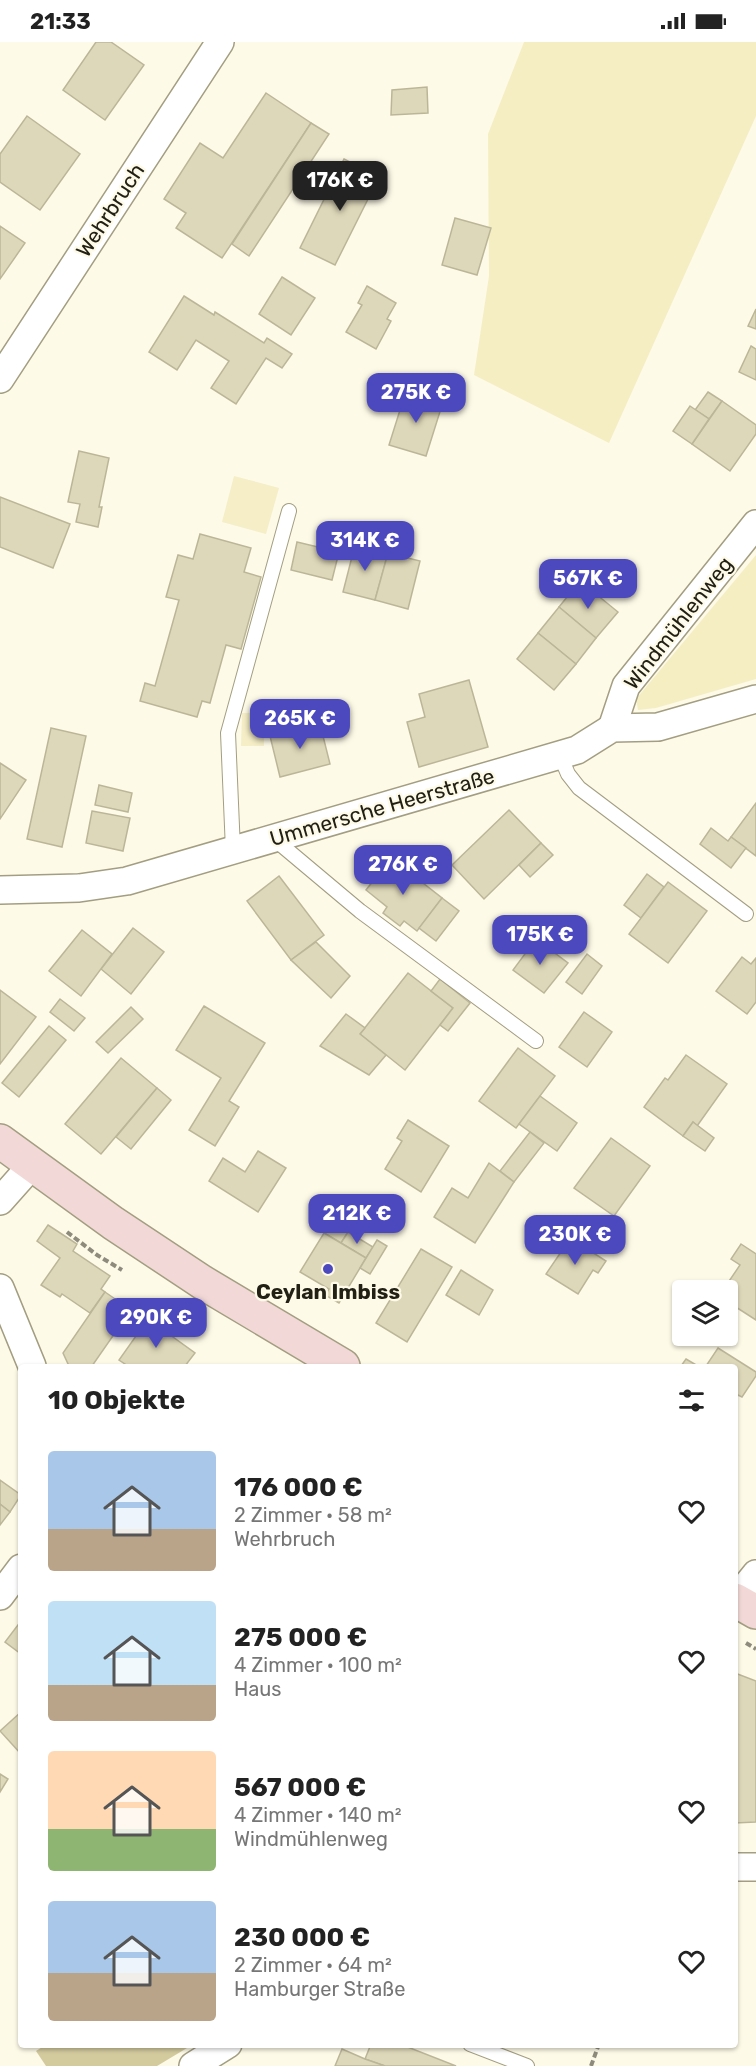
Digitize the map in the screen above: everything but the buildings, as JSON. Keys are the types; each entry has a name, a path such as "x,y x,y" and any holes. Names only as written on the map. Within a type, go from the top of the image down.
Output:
{"street":[{"name":"Wehrbruch","path":"0,379 220,42"},
{"name":"Windmühlenweg","path":"612,728 626,686 756,524"},
{"path":"612,728 658,727 756,699"},
{"name":"Ummersche Heerstraße","path":"0,890 80,888 127,881 576,750 612,728"},
{"path":"0,1141 112,1223 332,1364"},
{"path":"0,1201 32,1165"},
{"path":"0,1288 31,1364"},
{"path":"0,1596 18,1572"},
{"path":"738,1596 756,1574"},
{"path":"738,1602 756,1612"},
{"path":"738,1868 756,1867"},
{"path":"193,2066 222,2048"}],"lane":[{"path":"233,850 228,733 290,511"},
{"path":"560,755 568,774 579,788 746,914"},
{"path":"273,838 360,911 536,1041"},
{"path":"480,2048 527,2066"}],"path":[{"path":"591,2066 598,2048"}],"shaded area":[{"path":"524,42 756,42 756,116 609,443 474,375 489,276 488,134"},
{"path":"234,476 279,488 266,534 222,522"},
{"path":"756,555 756,679 656,708 638,710 636,699"},
{"path":"242,713 264,713 264,746 241,746"},
{"path":"41,2048 187,2048 157,2066 46,2066 36,2051"}],"place":[{"name":"Ceylan Imbiss","path":"328,1269"}]}
